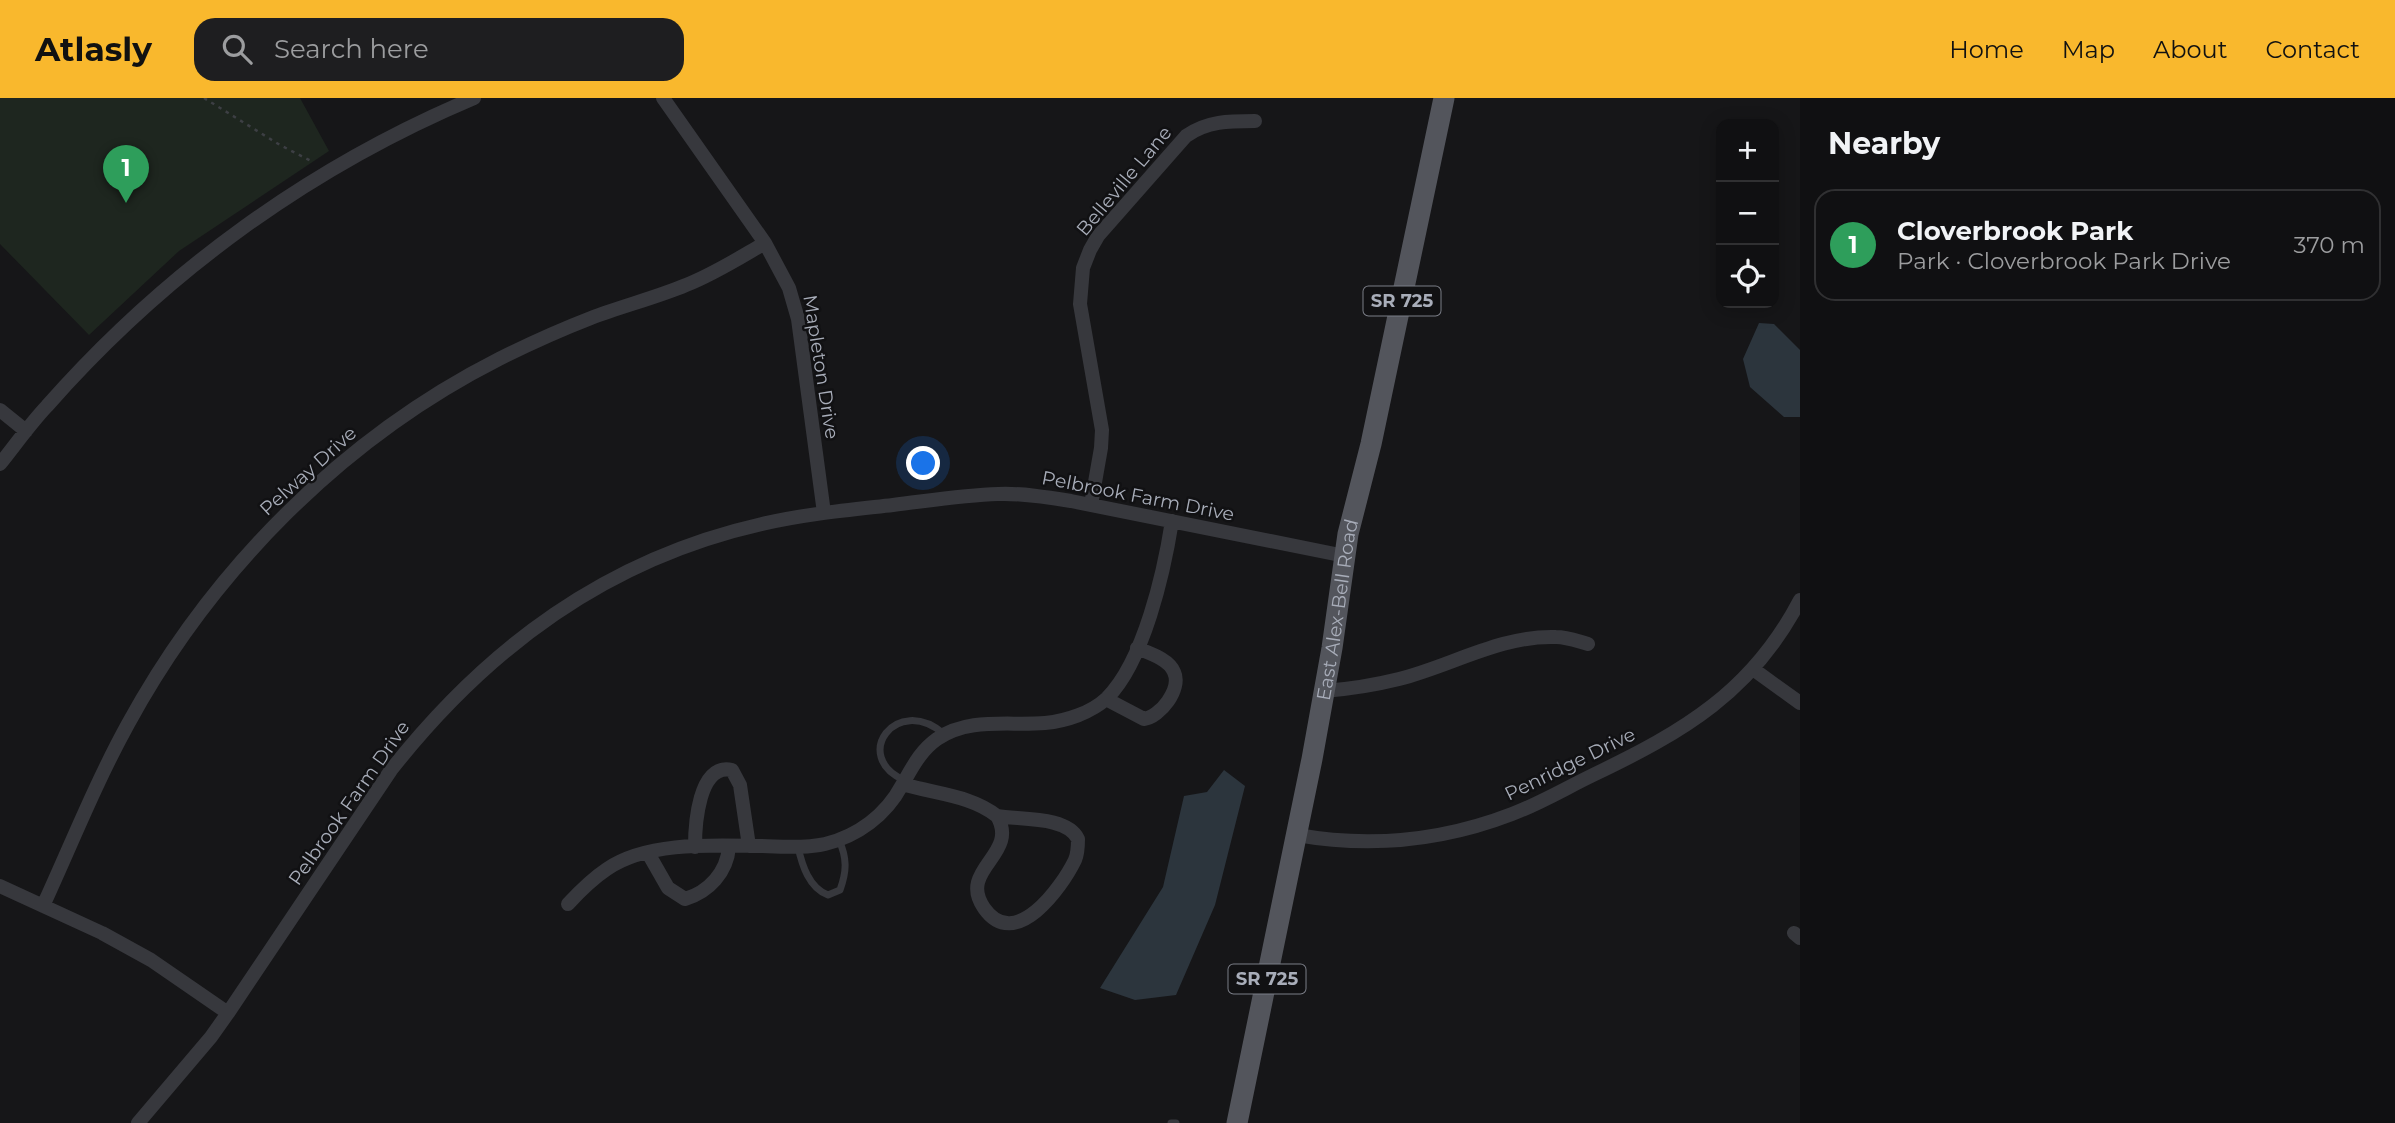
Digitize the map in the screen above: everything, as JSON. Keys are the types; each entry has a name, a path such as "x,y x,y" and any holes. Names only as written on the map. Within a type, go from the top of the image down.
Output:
{"main road":[{"name":"East Alex-Bell Road","path":"1237,1123 1297,835 1355,502 1371,444 1444,98"}],"street":[{"path":"0,464 26,431 97,353 148,303 235,233 273,205 346,160 434,115 474,98"},
{"name":"Mapleton Drive","path":"663,98 765,243 789,288 798,319 824,513"},
{"name":"Belleville Lane","path":"1091,505 1101,444 1099,410 1080,304 1080,286 1090,250 1113,218 1186,136 1213,123 1255,121"},
{"name":"Pelway Drive","path":"43,906 107,764 149,687 191,622 219,587 291,509 368,442 404,416 498,359 592,317 683,286 765,243"},
{"path":"0,410 26,431"},
{"name":"Pelbrook Farm Drive","path":"138,1123 229,1013 391,770 421,732 478,674 537,625 627,572 719,536 761,524 824,513 998,494 1035,495 1091,505 1345,556"},
{"path":"568,904 608,867 648,853 695,847 797,847 839,840 874,820 887,808 921,754 945,734 986,723 1060,721 1078,715 1106,699 1137,648 1158,590 1172,521"},
{"name":"Penridge Drive","path":"1297,835 1344,842 1407,841 1440,836 1514,813 1672,735 1721,699 1753,669 1800,600"},
{"path":"1324,691 1400,679 1482,650 1515,642 1558,636 1588,644"},
{"path":"1106,699 1144,719 1160,712 1173,691 1175,673 1158,657 1137,648"},
{"path":"1753,669 1800,703"},
{"path":"695,847 702,792 709,780 726,769 732,770 740,785 749,846"},
{"path":"904,782 987,807 997,816 1002,824 1002,843 976,884 978,895 984,909 993,917 1002,921 1023,921 1038,911 1076,859 1078,839 1069,828 1050,822 997,816"},
{"path":"648,853 668,887 685,899 694,896 719,877 725,866 729,847"},
{"path":"0,886 102,933 151,960 229,1013"}],"lane":[{"path":"904,782 882,762 880,754 883,737 888,729 910,720 924,720 945,734"},
{"path":"797,847 808,877 818,889 828,895 840,890 844,879 846,865 839,840"}],"path":[{"path":"204,98 313,162"}],"shaded area":[{"path":"0,98 300,98 329,151 179,251 89,335 0,244"},
{"path":"1759,323 1774,324 1800,350 1800,417 1784,417 1750,387 1743,359"},
{"path":"1224,770 1245,786 1215,905 1176,995 1135,1000 1100,988 1163,887 1184,796 1207,792"}],"place":[{"name":"Cloverbrook Park","path":"126,203"}]}
